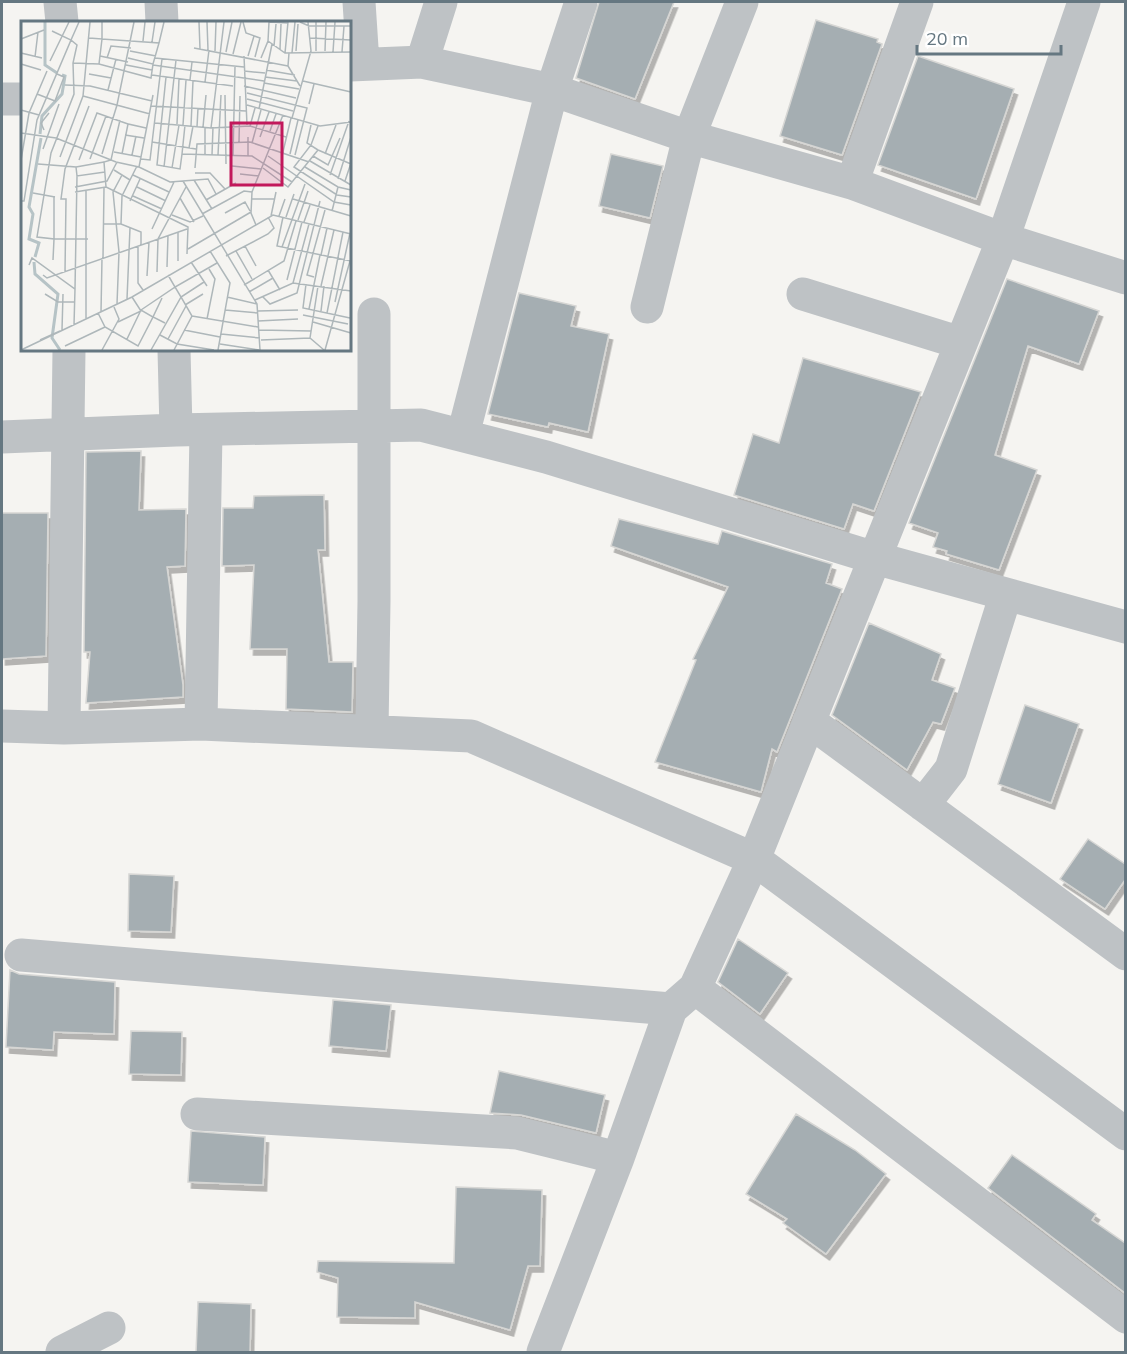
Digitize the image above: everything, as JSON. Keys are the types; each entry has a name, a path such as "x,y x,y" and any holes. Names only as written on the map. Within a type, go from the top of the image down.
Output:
{"street":[{"path":"60,2 62,21"},
{"path":"161,2 162,21"},
{"path":"359,2 356,64 422,62 552,90 689,137 852,183 1004,239 1125,278"},
{"path":"422,62 441,2"},
{"path":"463,435 552,90 581,2"},
{"path":"647,307 689,137 742,2"},
{"path":"852,183 917,2"},
{"path":"543,1353 618,1158 671,1009 695,988 754,859 1004,239 1084,2"},
{"path":"2,99 21,99"},
{"path":"803,294 961,343"},
{"path":"372,731 374,314"},
{"path":"64,728 69,351"},
{"path":"174,351 191,431 201,724"},
{"path":"2,437 422,425 546,457 875,558 1125,627"},
{"path":"923,805 951,769 1006,594"},
{"path":"809,721 1125,954"},
{"path":"2,726 64,728 201,724 471,736 754,859 1125,1134"},
{"path":"21,955 671,1009"},
{"path":"695,988 1125,1317"},
{"path":"197,1114 517,1133 618,1158"},
{"path":"62,1353 109,1328"}],"building":[{"path":"599,2 674,2 635,99 576,78"},
{"path":"816,20 878,39 877,42 882,44 842,155 780,136"},
{"path":"918,56 1014,89 976,199 878,165"},
{"path":"611,154 663,166 650,218 599,206"},
{"path":"1007,279 1099,311 1079,364 1028,346 995,455 1037,470 999,570 946,554 947,551 933,547 938,533 909,523"},
{"path":"519,293 576,306 571,326 609,334 588,432 549,423 548,427 488,414"},
{"path":"803,358 921,392 874,511 853,504 844,529 734,495 753,434 779,443"},
{"path":"141,451 139,510 186,509 185,566 167,567 183,697 86,703 90,652 84,652 86,452"},
{"path":"324,495 325,550 318,550 329,662 353,662 352,712 286,709 287,649 250,649 254,565 222,566 223,508 253,508 254,496"},
{"path":"2,513 48,513 46,656 2,659"},
{"path":"619,519 718,544 722,531 832,564 826,583 842,589 777,752 772,749 761,792 655,762 696,660 693,659 728,587 611,546"},
{"path":"869,623 941,654 932,680 955,688 941,724 933,722 907,770 832,715"},
{"path":"1025,705 1079,724 1051,803 998,784"},
{"path":"1088,839 1125,864 1125,880 1105,909 1060,879"},
{"path":"129,874 174,876 171,932 128,931"},
{"path":"738,939 788,973 760,1014 718,982"},
{"path":"10,970 19,974 115,982 114,1034 54,1032 53,1050 6,1047"},
{"path":"333,1000 391,1005 386,1051 329,1046"},
{"path":"131,1031 182,1032 181,1075 129,1074"},
{"path":"499,1071 605,1095 596,1133 521,1115 490,1113"},
{"path":"796,1114 855,1150 886,1174 826,1254 783,1223 787,1219 746,1194"},
{"path":"191,1131 265,1137 263,1185 188,1182"},
{"path":"1012,1155 1096,1214 1092,1220 1125,1243 1125,1293 988,1188"},
{"path":"456,1187 542,1190 540,1266 528,1266 510,1330 415,1302 415,1318 337,1317 338,1278 317,1272 318,1261 454,1263"},
{"path":"198,1302 251,1304 250,1353 196,1353"}]}
